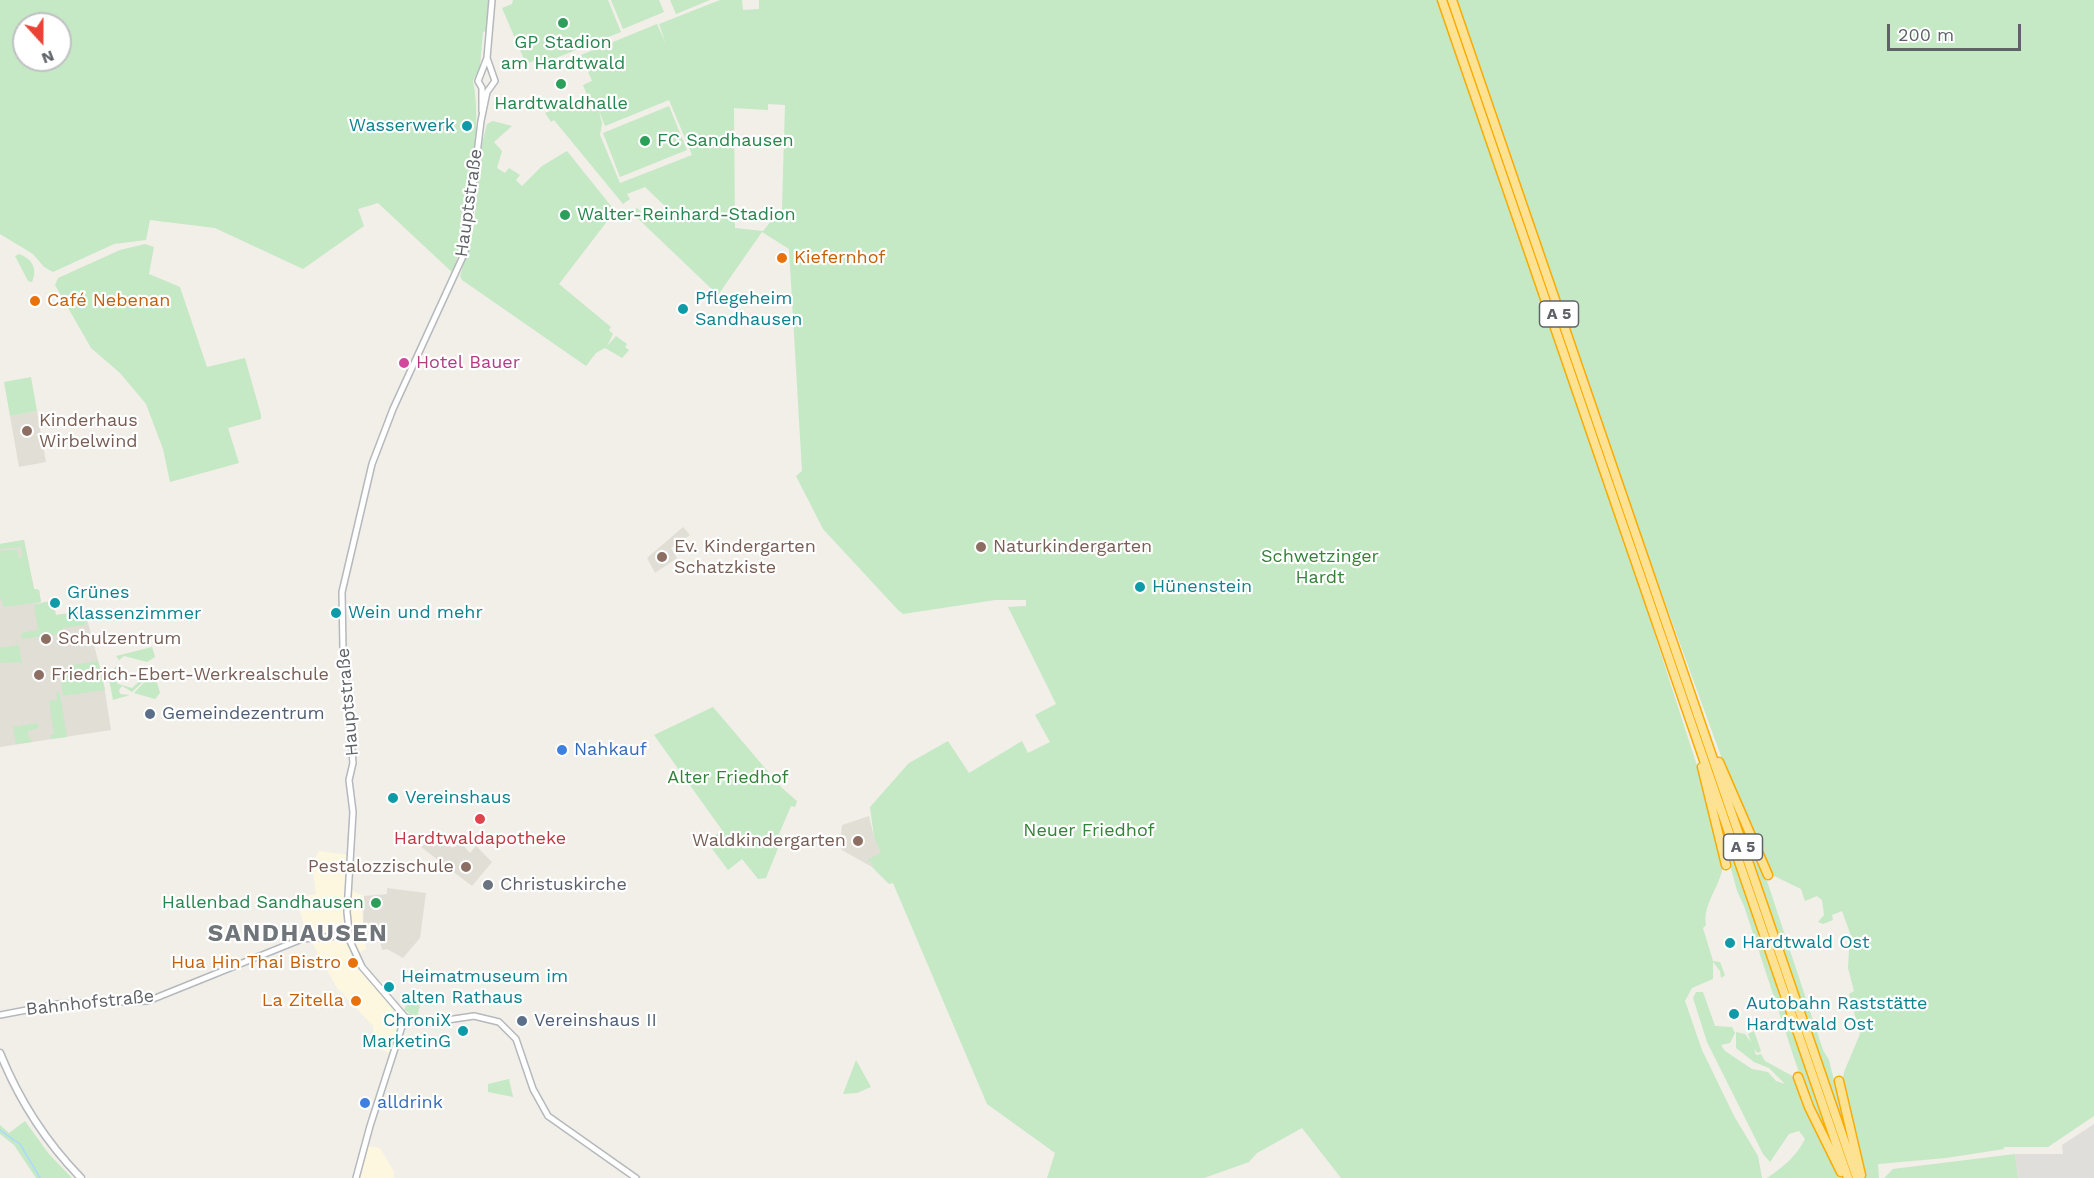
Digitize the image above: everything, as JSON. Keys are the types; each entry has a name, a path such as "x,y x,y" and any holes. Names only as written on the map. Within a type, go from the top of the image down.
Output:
{"highway":[{"name":"A 5","path":"1442,0 1664,630"},
{"name":"A 5","path":"1452,0 1846,1178"},
{"name":"A 5","path":"1695,721 1859,1178"},
{"path":"1695,721 1726,865"},
{"path":"1695,721 1768,874"},
{"path":"1798,1077 1809,1107 1846,1178"},
{"path":"1839,1081 1859,1178"}],"main road":[{"path":"0,1053 40,1130 81,1178"}],"street":[{"name":"Hauptstraße","path":"405,1017 362,967 348,935 347,902 353,812 349,780 353,763 343,649 342,592 372,464 393,409 465,252 482,113 482,88 478,81 487,58 492,0"},
{"name":"Hauptstraße","path":"482,113 490,88 495,81 487,58"},
{"path":"481,73 492,74"},
{"path":"482,88 490,88"},
{"name":"Bahnhofstraße","path":"0,1015 58,1004 148,1001 302,939 348,935"},
{"path":"356,1178 391,1055 405,1017 427,1023 474,1016 499,1022 516,1039 536,1095 548,1116 636,1178"}],"shaded area":[{"name":"Kinderhaus Wirbelwind","path":"37,411 46,462 19,467 10,416"},
{"name":"Ev. Kindergarten Schatzkiste","path":"683,527 690,535 671,548 677,558 655,573 647,558"},
{"name":"Schulzentrum","path":"24,540 34,589 39,590 41,602 34,604 57,600 59,608 55,610 56,615 85,611 103,679 111,730 0,747 0,544"},
{"name":"Waldkindergarten","path":"869,816 874,837 882,853 872,867 842,850 840,845 842,825"},
{"name":"Pestalozzischule","path":"440,835 452,848 461,843 470,853 476,846 492,862 472,886 421,847"},
{"path":"319,851 349,855 351,890 364,896 362,911 366,949 354,956 362,971 401,1017 389,1053 375,1047 373,1026 337,988 308,935 295,898 316,894 312,864"},
{"path":"387,888 426,893 420,938 403,958 387,949 382,950 378,930 364,928 363,925 364,896 387,894"},
{"path":"2094,1124 2094,1178 2018,1178 2015,1154 2063,1154 2062,1145"},
{"path":"368,1146 380,1148 394,1172 394,1178 360,1178"}],"green space":[{"path":"0,0 490,0 487,31 483,32 480,67 473,81 476,102 475,151 468,203 454,274 378,203 358,209 364,226 303,269 215,228 150,220 146,240 114,244 53,272 44,267 33,254 0,234"},
{"name":"GP Stadion am Hardtwald","path":"513,0 608,0 621,32 541,64 536,60 526,64 502,8 512,4"},
{"path":"611,0 659,0 664,12 623,29"},
{"path":"670,0 710,0 676,14"},
{"name":"Schwetzinger Hardt","path":"720,0 742,0 743,10 759,9 759,0 1437,0 1641,592 1700,775 1723,865 1722,873 1709,902 1706,925 1703,928 1713,961 1720,962 1725,975 1721,978 1720,971 1713,962 1713,979 1692,988 1685,1001 1702,1050 1734,1116 1758,1156 1762,1178 1341,1178 1302,1128 1257,1153 1249,1162 1204,1178 1047,1178 1055,1153 987,1104 893,883 889,884 867,860 881,853 874,837 870,807 909,763 948,741 969,773 1022,741 1028,753 1050,742 1035,715 1056,704 1008,607 1026,606 1026,600 995,600 903,614 898,610 823,529 796,476 802,471 789,249 762,232 718,295 631,212 637,208 652,222 668,209 645,187 627,194 630,199 623,204 554,120 551,122 545,113 587,95 583,85 592,81 581,55 657,24 666,44 659,24","holes":["669,100 692,155 620,183 600,135 602,123 599,111 605,126","768,104 785,105 782,208 763,231 735,228 734,108 768,110"]},
{"path":"1446,0 1448,0 1664,626 1661,626"},
{"path":"1457,0 2094,0 2094,1116 2048,1147 2004,1147 2004,1149 1946,1158 1878,1164 1879,1178 1866,1178 1842,1083 1844,1072 1860,1034 1849,994 1854,991 1848,968 1850,933 1842,911 1832,915 1833,920 1823,924 1818,922 1824,915 1822,900 1817,896 1805,901 1801,889 1770,874 1726,770 1651,564"},
{"name":"FC Sandhausen","path":"669,106 687,150 620,177 603,133"},
{"path":"493,121 512,126 494,142 502,151 497,168 505,173 509,168 520,175 516,180 522,186 542,166 567,151 615,211 559,284 611,327 609,330 613,334 607,346 616,336 627,344 625,347 629,350 622,358 605,348 596,353 586,366 462,280 460,276 473,232 482,144 487,124"},
{"path":"145,244 154,247 149,274 180,287 207,367 245,358 261,415 261,419 228,428 239,463 170,482 163,449 146,404 120,373 91,348 55,285 58,278 120,250"},
{"path":"19,254 33,265 32,282 28,281 15,256"},
{"path":"31,377 37,411 10,416 4,382"},
{"path":"24,540 34,589 39,590 41,602 4,607 0,597 0,551 17,549 19,558 22,557 21,547 0,549 0,544"},
{"path":"51,601 56,615 83,611 85,625 63,628 64,633 22,639 21,633 38,630 34,605"},
{"path":"19,645 22,666 20,662 0,663 0,648"},
{"path":"152,647 155,657 147,662 124,656 119,660 116,656"},
{"path":"98,661 105,690 63,696 60,674 64,671 65,676 68,676 68,669 73,665"},
{"path":"118,665 112,675 118,684 132,688 143,678 144,681 132,692 122,686 119,690 120,694 130,695 113,700 108,674"},
{"path":"152,674 159,674 160,677 156,679 160,693 155,699 134,693"},
{"path":"56,692 60,694 67,737 51,739 50,735 54,734 49,701 57,700"},
{"name":"Alter Friedhof","path":"713,707 782,788 797,801 795,807 791,806 779,834 783,836 766,878 758,879 742,859 728,870 707,842 722,830 654,735"},
{"path":"37,723 39,728 28,731 28,736 33,742 16,744 13,727"},
{"path":"1732,800 1765,875 1823,1050 1829,1060 1848,1137"},
{"path":"1716,812 1829,1139 1803,1085 1737,891"},
{"path":"413,989 412,998 421,1000 417,1018 404,1010"},
{"path":"1696,992 1703,992 1715,1026 1732,1027 1735,1033 1730,1043 1721,1045 1725,1051 1752,1069 1768,1072 1776,1081 1785,1084 1769,1068 1754,1062 1736,1048 1736,1032 1745,1034 1751,1042 1748,1034 1754,1031 1761,1051 1758,1053 1754,1049 1756,1055 1761,1054 1765,1061 1796,1078 1839,1178 1767,1178 1789,1161 1805,1139 1799,1131 1789,1134 1770,1162 1763,1154 1707,1042 1693,998"},
{"path":"856,1060 871,1087 857,1093 843,1094"},
{"path":"509,1079 513,1097 488,1092 488,1084"},
{"path":"25,1121 49,1154 72,1178 36,1178 14,1145 0,1134 0,1125 9,1133"},
{"path":"2015,1154 2018,1178 1884,1178 1893,1169"}],"waterway":[{"path":"0,1130 20,1144 40,1178"}],"place":[{"name":"GP Stadion am Hardtwald","path":"563,23"},
{"name":"Hardtwaldhalle","path":"561,84"},
{"name":"Wasserwerk","path":"467,126"},
{"name":"FC Sandhausen","path":"645,141"},
{"name":"Walter-Reinhard-Stadion","path":"565,215"},
{"name":"Kiefernhof","path":"782,258"},
{"name":"Café Nebenan","path":"35,301"},
{"name":"Pflegeheim Sandhausen","path":"683,309"},
{"name":"Hotel Bauer","path":"404,363"},
{"name":"Kinderhaus Wirbelwind","path":"27,431"},
{"name":"Naturkindergarten","path":"981,547"},
{"name":"Ev. Kindergarten Schatzkiste","path":"662,557"},
{"name":"Hünenstein","path":"1140,587"},
{"name":"Grünes Klassenzimmer","path":"55,603"},
{"name":"Wein und mehr","path":"336,613"},
{"name":"Schulzentrum","path":"46,639"},
{"name":"Friedrich-Ebert-Werkrealschule","path":"39,675"},
{"name":"Gemeindezentrum","path":"150,714"},
{"name":"Nahkauf","path":"562,750"},
{"name":"Vereinshaus","path":"393,798"},
{"name":"Hardtwaldapotheke","path":"480,819"},
{"name":"Waldkindergarten","path":"858,841"},
{"name":"Pestalozzischule","path":"466,867"},
{"name":"Christuskirche","path":"488,885"},
{"name":"Hallenbad Sandhausen","path":"376,903"},
{"name":"Hardtwald Ost","path":"1730,943"},
{"name":"Hua Hin Thai Bistro","path":"353,963"},
{"name":"Heimatmuseum im alten Rathaus","path":"389,987"},
{"name":"La Zitella","path":"356,1001"},
{"name":"Autobahn Raststätte Hardtwald Ost","path":"1734,1014"},
{"name":"Vereinshaus II","path":"522,1021"},
{"name":"ChroniX MarketinG","path":"463,1031"},
{"name":"alldrink","path":"365,1103"}],"district":[{"name":"SANDHAUSEN","path":"298,934"}],"park label":[{"name":"Neuer Friedhof","path":"1089,831"}]}
